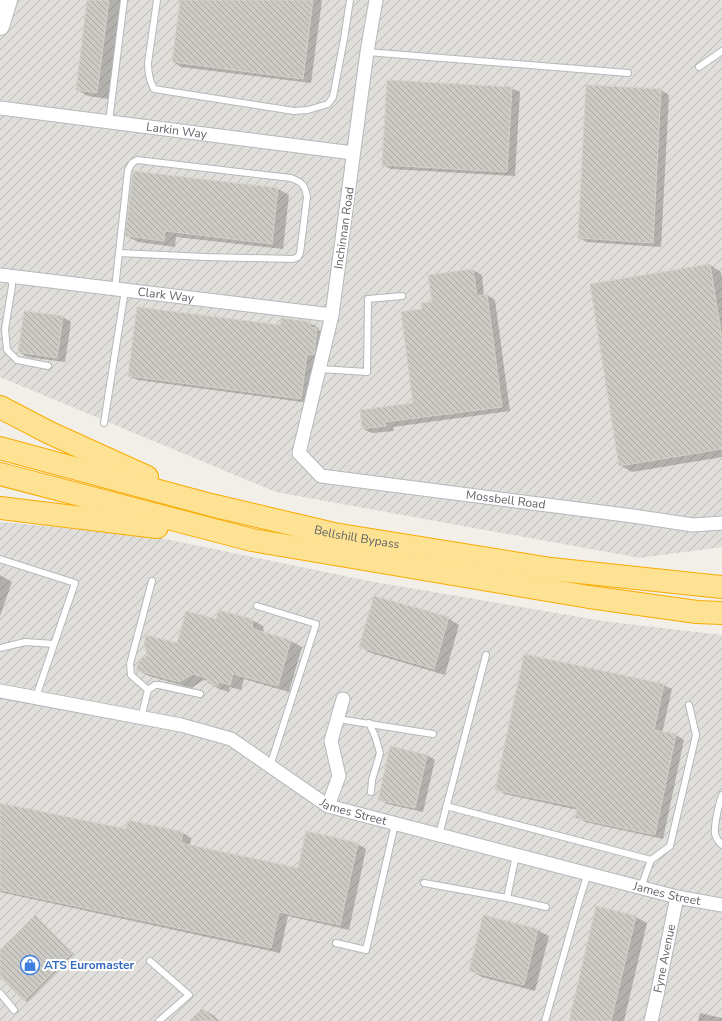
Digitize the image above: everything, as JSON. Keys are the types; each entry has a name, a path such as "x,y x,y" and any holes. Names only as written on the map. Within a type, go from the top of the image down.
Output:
{"highway":[{"path":"0,407 50,433 211,505"},
{"name":"Bellshill Bypass","path":"0,448 211,505 334,534 551,569 722,587"},
{"name":"Bellshill Bypass","path":"0,474 252,540 589,597 722,615"},
{"path":"0,508 252,540"},
{"path":"678,583 722,580"}],"street":[{"path":"0,26 8,0"},
{"name":"Inchinnan Road","path":"299,453 332,316 349,197 353,153 367,52 376,0"},
{"name":"Larkin Way","path":"0,108 353,153"},
{"name":"Clark Way","path":"6,275 332,316"},
{"name":"Mossbell Road","path":"299,453 321,476 693,525 722,523"},
{"name":"James Street","path":"0,691 181,725 231,739 328,806 677,897 722,905"},
{"path":"328,806 338,776 331,741 343,699"},
{"name":"Fyne Avenue","path":"651,1021 658,995 677,897"}],"lane":[{"path":"109,122 124,0"},
{"path":"157,0 148,63 150,83 154,89 294,111 308,110 328,104 333,97 350,0"},
{"path":"699,67 722,51"},
{"path":"367,52 628,73"},
{"path":"104,423 120,289 119,253 128,170 132,163 137,160 291,178 300,181 306,190 307,197 300,253 298,257 293,259 119,253"},
{"path":"6,275 12,286 4,329 7,350 17,360 48,366"},
{"path":"320,369 367,372 368,299 402,296"},
{"path":"0,559 75,583 36,697"},
{"path":"148,690 131,675 130,664 152,582"},
{"path":"258,606 316,624 270,766"},
{"path":"0,648 25,642 54,644"},
{"path":"439,835 486,655"},
{"path":"141,718 148,690 155,685 200,694"},
{"path":"641,887 651,860 670,846 696,735 689,705"},
{"path":"338,718 433,734"},
{"path":"369,723 380,752 372,780 371,792"},
{"path":"722,795 715,834 722,845"},
{"path":"446,806 651,860"},
{"path":"336,943 366,950 395,824"},
{"path":"507,898 516,855"},
{"path":"545,1021 588,873"},
{"path":"424,883 507,898 546,907"},
{"path":"150,961 189,995 159,1021"},
{"path":"0,993 14,1010"}],"shaded area":[{"path":"0,0 722,0 722,547 640,558 276,492 0,377"},
{"path":"0,522 146,535 369,581 603,621 722,635 722,1021 0,1021"}],"building":[{"path":"87,0 109,0 97,93 76,90"},
{"path":"180,0 313,0 303,79 172,62"},
{"path":"387,80 512,87 507,172 382,165"},
{"path":"586,85 661,89 653,243 578,238"},
{"path":"133,171 278,188 272,244 165,231 164,241 125,236"},
{"path":"710,264 722,338 722,449 619,466 590,284"},
{"path":"473,269 477,296 487,294 502,407 385,422 386,426 362,429 360,410 413,403 401,312 422,309 421,303 432,302 428,275"},
{"path":"137,307 280,325 281,318 311,322 310,327 317,328 314,355 307,354 301,399 128,376"},
{"path":"24,311 63,316 57,358 18,352"},
{"path":"374,596 449,617 434,669 359,647"},
{"path":"218,610 252,619 253,629 291,640 278,686 233,674 230,685 219,682 217,686 207,683 208,679 193,674 179,682 136,670 140,659 148,655 144,645 146,635 177,643 186,611 216,619"},
{"path":"524,654 664,684 654,730 676,734 655,835 575,818 577,807 495,790"},
{"path":"390,746 427,755 415,808 378,800"},
{"path":"0,803 126,829 128,820 183,832 181,843 298,868 306,831 358,843 340,925 279,912 271,948 0,890"},
{"path":"596,906 636,916 611,1021 569,1021"},
{"name":"ATS Euromaster","path":"35,915 72,953 24,1001 0,977 0,950"},
{"path":"483,915 538,929 524,985 469,971"},
{"path":"202,1008 216,1021 189,1021"}],"place":[{"name":"ATS Euromaster","path":"30,965"}]}
